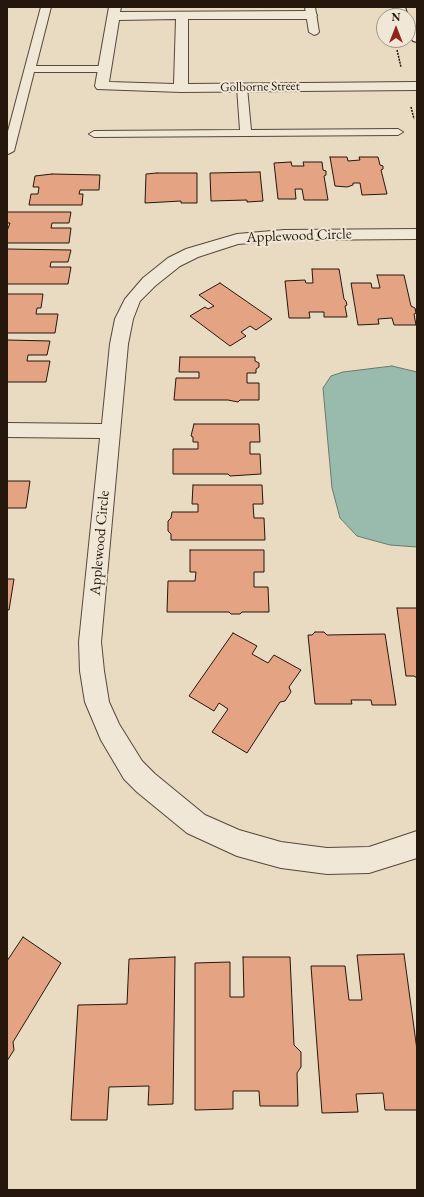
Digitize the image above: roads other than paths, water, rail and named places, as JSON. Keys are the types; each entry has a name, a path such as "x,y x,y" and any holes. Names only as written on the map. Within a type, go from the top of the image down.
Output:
{"street":[{"path":"106,69 115,12 182,16 311,11"},
{"path":"181,88 182,16"},
{"name":"Golborne Street","path":"106,69 102,86 181,88 417,86"},
{"name":"Applewood Circle","path":"417,234 284,235 237,239 192,253 174,262 149,282 133,299 124,319 118,344 90,642 92,670 97,702 110,732 133,770 146,784 196,824 237,843 280,855 327,861 369,860 406,849 417,844"},
{"path":"7,430 110,431"}],"lane":[{"path":"8,151 46,7"},
{"path":"311,11 314,32"},
{"path":"30,69 106,69"},
{"path":"242,87 246,133"},
{"path":"94,134 398,132"}]}
